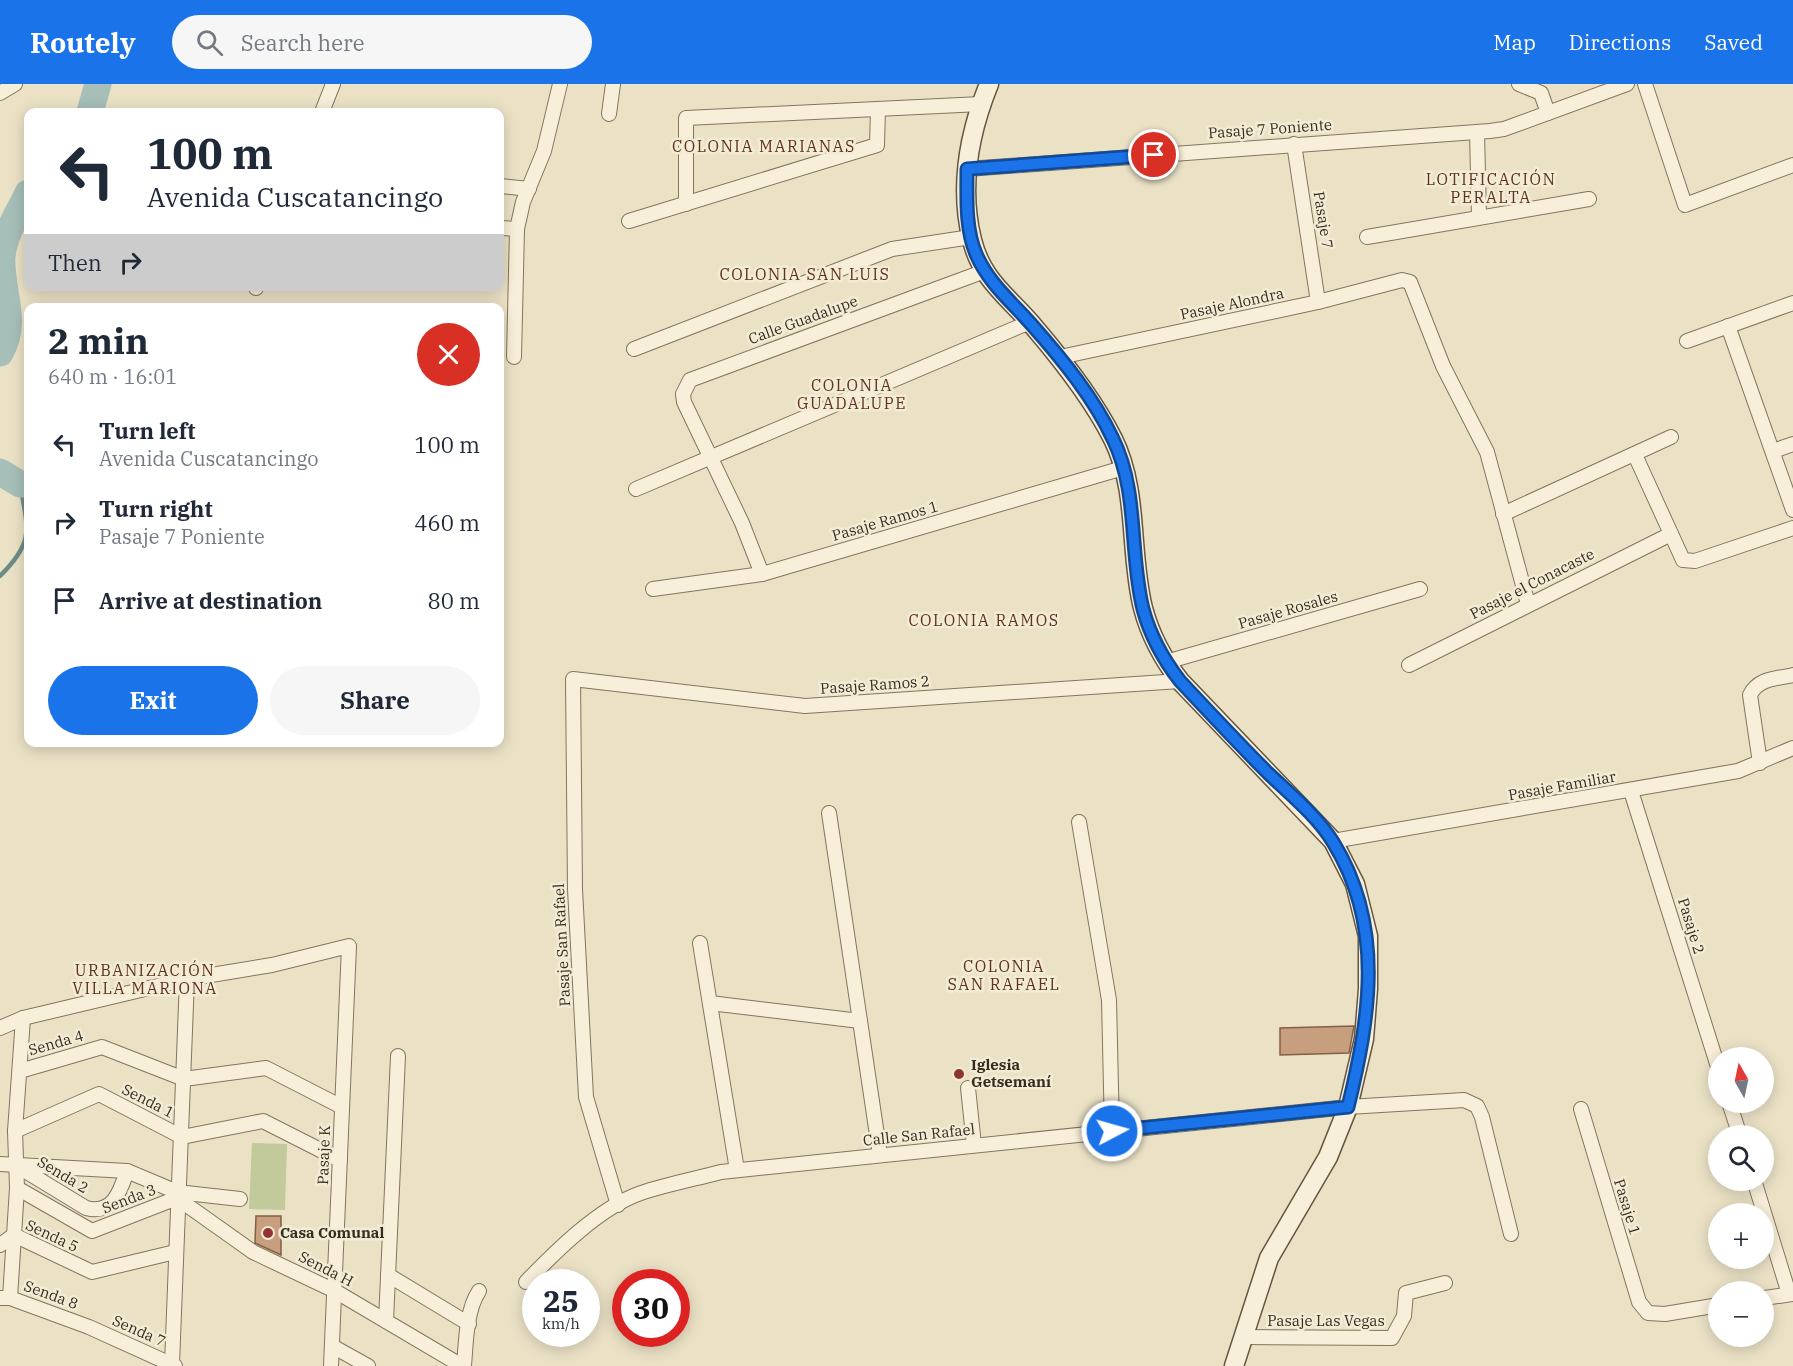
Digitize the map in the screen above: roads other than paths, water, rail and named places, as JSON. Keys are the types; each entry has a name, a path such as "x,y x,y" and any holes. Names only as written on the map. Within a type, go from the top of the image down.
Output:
{"street":[{"path":"0,93 15,84"},
{"path":"324,108 333,84"},
{"path":"514,357 517,229 528,189 544,150 560,84"},
{"path":"609,114 613,84"},
{"path":"989,84 972,136 967,169 967,206 971,237 985,271 1008,302 1030,322 1060,357 1114,440 1123,468 1133,523 1143,608 1166,662 1180,681 1333,841 1354,884 1368,936 1368,990 1364,1039 1348,1107 1328,1157 1269,1258 1234,1366"},
{"path":"1519,84 1540,93 1548,113 1627,84"},
{"path":"1645,84 1685,205 1793,165"},
{"path":"686,204 686,118 981,104"},
{"path":"629,221 878,145 878,108"},
{"name":"Pasaje 7 Poniente","path":"967,169 1476,132 1504,129 1548,113"},
{"path":"1476,132 1479,218"},
{"name":"Pasaje 7","path":"1294,144 1318,302"},
{"path":"504,186 528,189"},
{"path":"1367,237 1589,199"},
{"path":"504,228 517,229"},
{"path":"634,349 892,249 971,237"},
{"name":"Calle Guadalupe","path":"710,458 684,402 686,387 690,380 985,271"},
{"name":"Pasaje Alondra","path":"1060,357 1318,302 1402,280 1410,282 1443,366 1487,452 1503,514"},
{"path":"1687,340 1793,303"},
{"path":"636,489 1030,322"},
{"path":"1728,326 1793,510"},
{"path":"1528,604 1503,514 1671,437"},
{"path":"1773,451 1793,444"},
{"path":"1635,455 1683,560 1695,561 1791,529"},
{"path":"710,458 742,523 762,574"},
{"name":"Pasaje Ramos 1","path":"652,589 762,574 1123,468"},
{"name":"Pasaje el Conacaste","path":"1409,665 1671,534"},
{"name":"Pasaje Rosales","path":"1166,662 1420,589"},
{"path":"1760,763 1750,694 1754,686 1762,681 1793,675"},
{"name":"Pasaje Ramos 2","path":"573,679 806,706 1180,681"},
{"name":"Pasaje San Rafael","path":"573,679 575,889 586,1097 618,1205"},
{"name":"Pasaje Familiar","path":"1333,841 1738,771 1793,748"},
{"name":"Pasaje 2","path":"1631,791 1712,1047"},
{"path":"829,813 880,1155"},
{"path":"1079,822 1109,1000 1112,1131"},
{"path":"700,942 737,1170"},
{"name":"Pasaje K","path":"187,979 272,965 349,946 331,1366"},
{"path":"0,1028 23,1018 187,979 183,1137 177,1195 173,1365"},
{"path":"710,1003 860,1021"},
{"path":"5,1298 14,1235 17,1188 15,1131 23,1018"},
{"name":"Senda 4","path":"20,1071 102,1047 184,1079"},
{"path":"386,1321 398,1056"},
{"path":"184,1079 266,1068 342,1107"},
{"path":"968,1088 974,1145"},
{"name":"Senda 1","path":"15,1131 99,1094 183,1137"},
{"path":"1348,1107 1464,1101 1477,1106 1482,1117 1510,1234"},
{"name":"Calle San Rafael","path":"539,1269 563,1244 639,1193 737,1170 1348,1107"},
{"name":"Pasaje 1","path":"1581,1109 1639,1302 1648,1312 1665,1314 1708,1307"},
{"path":"183,1137 263,1121 340,1160"},
{"path":"0,1164 127,1171 177,1195 240,1198"},
{"name":"Senda 2","path":"15,1165 86,1208 95,1210"},
{"name":"Senda 3","path":"95,1210 102,1210 114,1202 127,1171"},
{"name":"Senda 3","path":"17,1188 92,1231 177,1195"},
{"path":"1758,1191 1791,1294 1774,1297"},
{"name":"Senda H","path":"177,1195 253,1252 335,1291 463,1366"},
{"name":"Senda 5","path":"0,1245 14,1235 92,1272 175,1252"},
{"path":"388,1275 469,1324"},
{"name":"Pasaje Las Vegas","path":"1244,1337 1392,1338 1404,1316 1406,1293 1445,1284"},
{"path":"463,1366 469,1324 479,1291"},
{"name":"Senda 8","path":"5,1298 89,1327"},
{"name":"Senda 7","path":"89,1327 173,1365"},
{"path":"332,1346 368,1366"}],"waterway":[{"path":"91,108 98,84"},
{"path":"0,353 8,329 2,270 3,249 24,201"},
{"path":"0,472 24,484"},
{"path":"20,484 24,507"},
{"path":"0,576 24,544"}],"place":[{"name":"Iglesia Getsemaní","path":"959,1074"},
{"name":"Casa Comunal","path":"268,1233"}],"district":[{"name":"COLONIA MARIANAS","path":"764,146"},
{"name":"LOTIFICACIÓN PERALTA","path":"1491,188"},
{"name":"COLONIA SAN LUIS","path":"805,274"},
{"name":"COLONIA GUADALUPE","path":"852,394"},
{"name":"COLONIA RAMOS","path":"984,620"},
{"name":"COLONIA SAN RAFAEL","path":"1004,975"},
{"name":"URBANIZACIÓN VILLA MARIONA","path":"145,979"}]}
